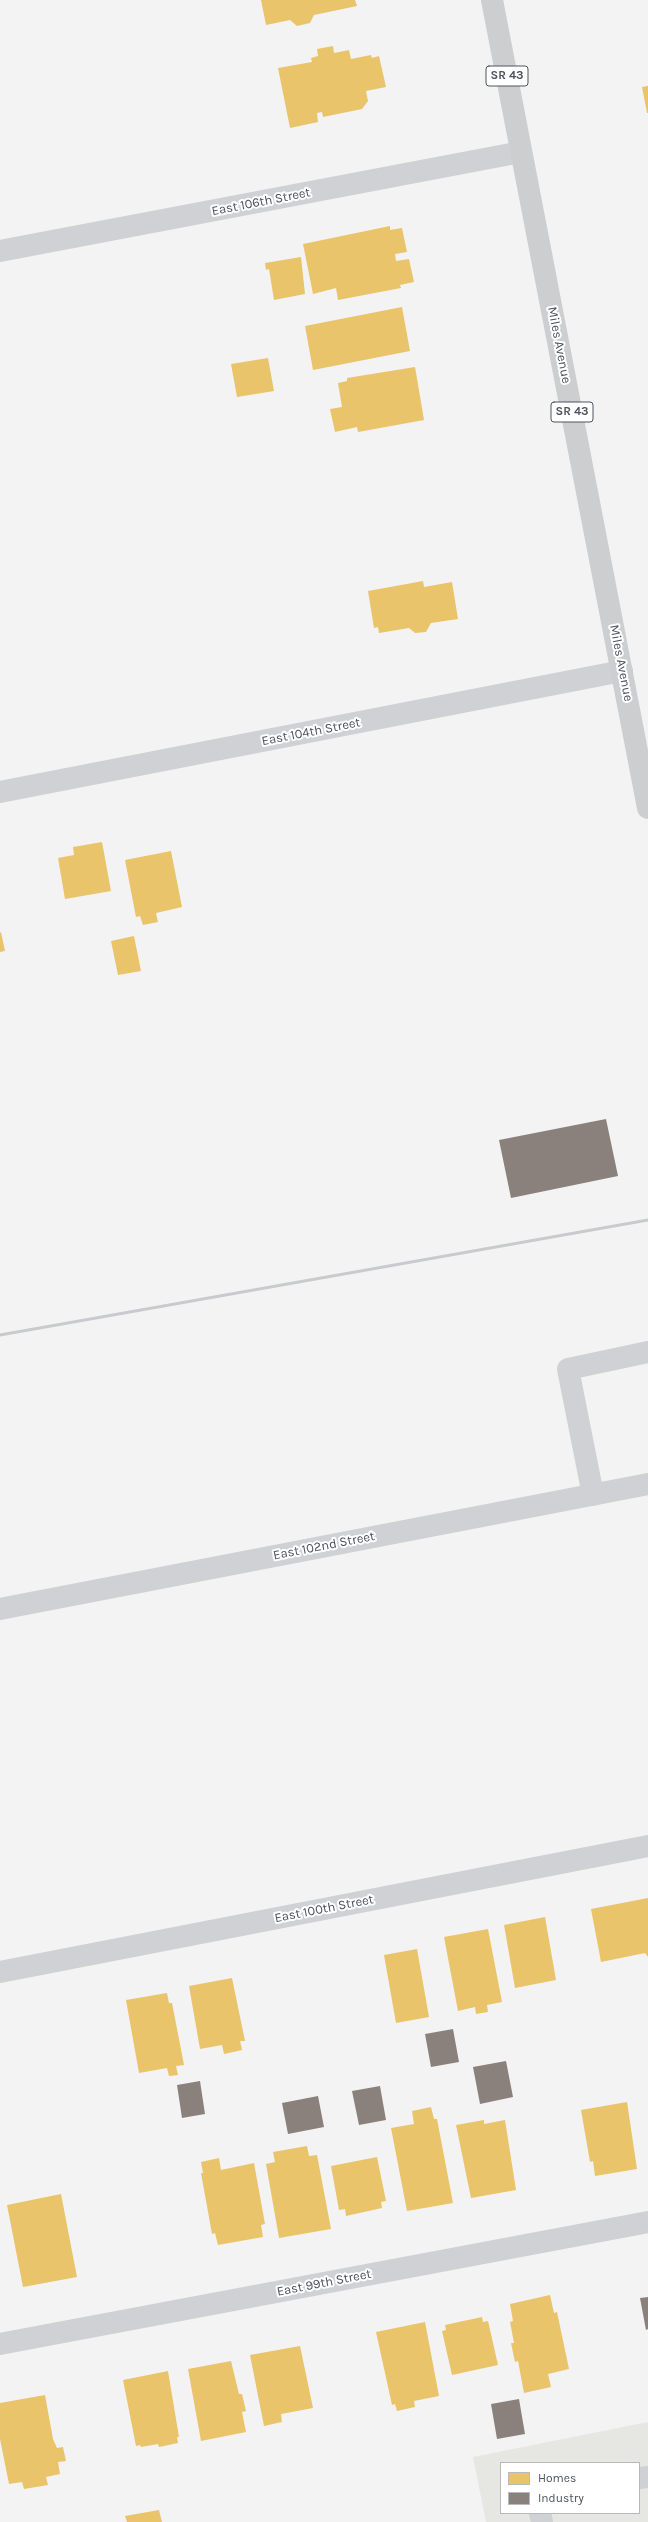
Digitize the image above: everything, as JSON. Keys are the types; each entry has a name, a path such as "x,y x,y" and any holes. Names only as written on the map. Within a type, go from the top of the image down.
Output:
{"main road":[{"name":"Miles Avenue","path":"492,0 622,671 642,740 648,808"}],"street":[{"name":"East 106th Street","path":"0,252 522,152"},
{"name":"East 104th Street","path":"0,792 622,671"},
{"path":"593,1495 568,1369 648,1352"},
{"name":"East 102nd Street","path":"0,1608 648,1484"},
{"name":"East 100th Street","path":"0,1972 648,1846"},
{"name":"East 99th Street","path":"0,2344 648,2222"}],"shaded area":[{"path":"648,2422 648,2522 486,2522 473,2457"}],"building: Homes":[{"path":"261,0 355,0 357,6 314,15 310,23 297,26 290,20 266,25"},
{"path":"333,46 334,53 349,50 351,59 371,55 372,58 379,56 386,87 366,91 368,101 362,109 323,117 322,112 317,113 318,122 290,128 278,68 312,62 311,58 318,56 317,49"},
{"path":"648,86 648,113 647,113 642,87"},
{"path":"390,226 390,230 402,228 407,252 395,254 396,261 409,259 414,282 400,285 401,288 338,300 336,288 313,294 303,244"},
{"path":"301,257 305,294 274,300 269,269 266,270 265,263"},
{"path":"402,307 410,351 313,370 305,326"},
{"path":"268,358 274,391 237,397 231,364"},
{"path":"415,367 424,420 358,432 357,427 335,432 330,409 342,407 338,383 347,381 347,378"},
{"path":"423,581 424,587 452,582 458,619 431,623 426,632 415,633 409,628 379,633 378,627 374,628 368,591"},
{"path":"102,842 111,891 65,899 58,858 74,855 73,847"},
{"path":"171,851 182,907 156,913 158,922 143,925 140,916 136,917 125,860"},
{"path":"1,932 5,951 0,952 0,933"},
{"path":"134,936 141,971 118,975 111,941"},
{"path":"648,1898 648,1957 645,1953 601,1962 591,1909"},
{"path":"545,1917 556,1980 515,1988 504,1925"},
{"path":"488,1929 502,2002 487,2005 488,2012 476,2014 475,2007 458,2011 444,1937"},
{"path":"417,1949 429,2017 396,2023 384,1955"},
{"path":"232,1978 245,2041 240,2041 242,2050 224,2054 222,2045 200,2049 189,1986"},
{"path":"167,1993 169,2003 172,2003 184,2065 176,2066 178,2075 169,2076 167,2068 139,2073 126,2000"},
{"path":"627,2102 637,2169 595,2176 593,2161 590,2162 581,2110"},
{"path":"431,2107 434,2119 437,2119 453,2203 407,2211 391,2128 414,2124 412,2111"},
{"path":"484,2120 484,2124 505,2120 516,2190 471,2198 456,2125"},
{"path":"307,2146 309,2156 317,2155 331,2229 279,2238 266,2164 275,2162 273,2152"},
{"path":"377,2157 386,2201 381,2202 382,2208 346,2216 345,2209 339,2210 331,2166"},
{"path":"219,2158 221,2170 254,2163 265,2224 261,2225 263,2237 218,2245 215,2233 212,2234 201,2173 203,2173 201,2162"},
{"path":"61,2194 77,2277 23,2287 7,2205"},
{"path":"550,2295 554,2313 557,2312 569,2369 548,2374 551,2387 524,2393 518,2361 515,2362 511,2343 514,2343 510,2322 513,2321 510,2304"},
{"path":"482,2317 483,2322 488,2321 498,2365 452,2375 442,2331 446,2330 445,2325"},
{"path":"425,2322 439,2396 414,2401 415,2407 397,2411 395,2404 392,2405 376,2332"},
{"path":"300,2346 313,2408 281,2414 282,2422 264,2426 250,2355"},
{"path":"231,2361 239,2394 242,2394 246,2411 242,2412 246,2432 201,2441 188,2369"},
{"path":"168,2371 179,2437 177,2437 178,2443 159,2447 158,2444 141,2447 140,2445 136,2446 123,2380"},
{"path":"45,2395 53,2439 57,2448 63,2447 66,2461 58,2462 60,2474 46,2477 48,2485 24,2489 22,2482 9,2484 0,2439 0,2403"},
{"path":"159,2510 162,2522 127,2522 125,2516"}],"building: Industry":[{"path":"606,1119 618,1176 511,1198 499,1140"},
{"path":"453,2029 459,2062 431,2067 425,2034"},
{"path":"506,2061 513,2097 480,2104 473,2067"},
{"path":"200,2081 205,2114 182,2118 177,2085"},
{"path":"380,2086 386,2120 359,2125 352,2091"},
{"path":"318,2096 324,2127 288,2134 282,2103"},
{"path":"648,2297 648,2329 646,2330 640,2298"},
{"path":"519,2399 525,2434 497,2439 491,2404"}],"railway":[{"path":"0,1335 648,1220"}]}
